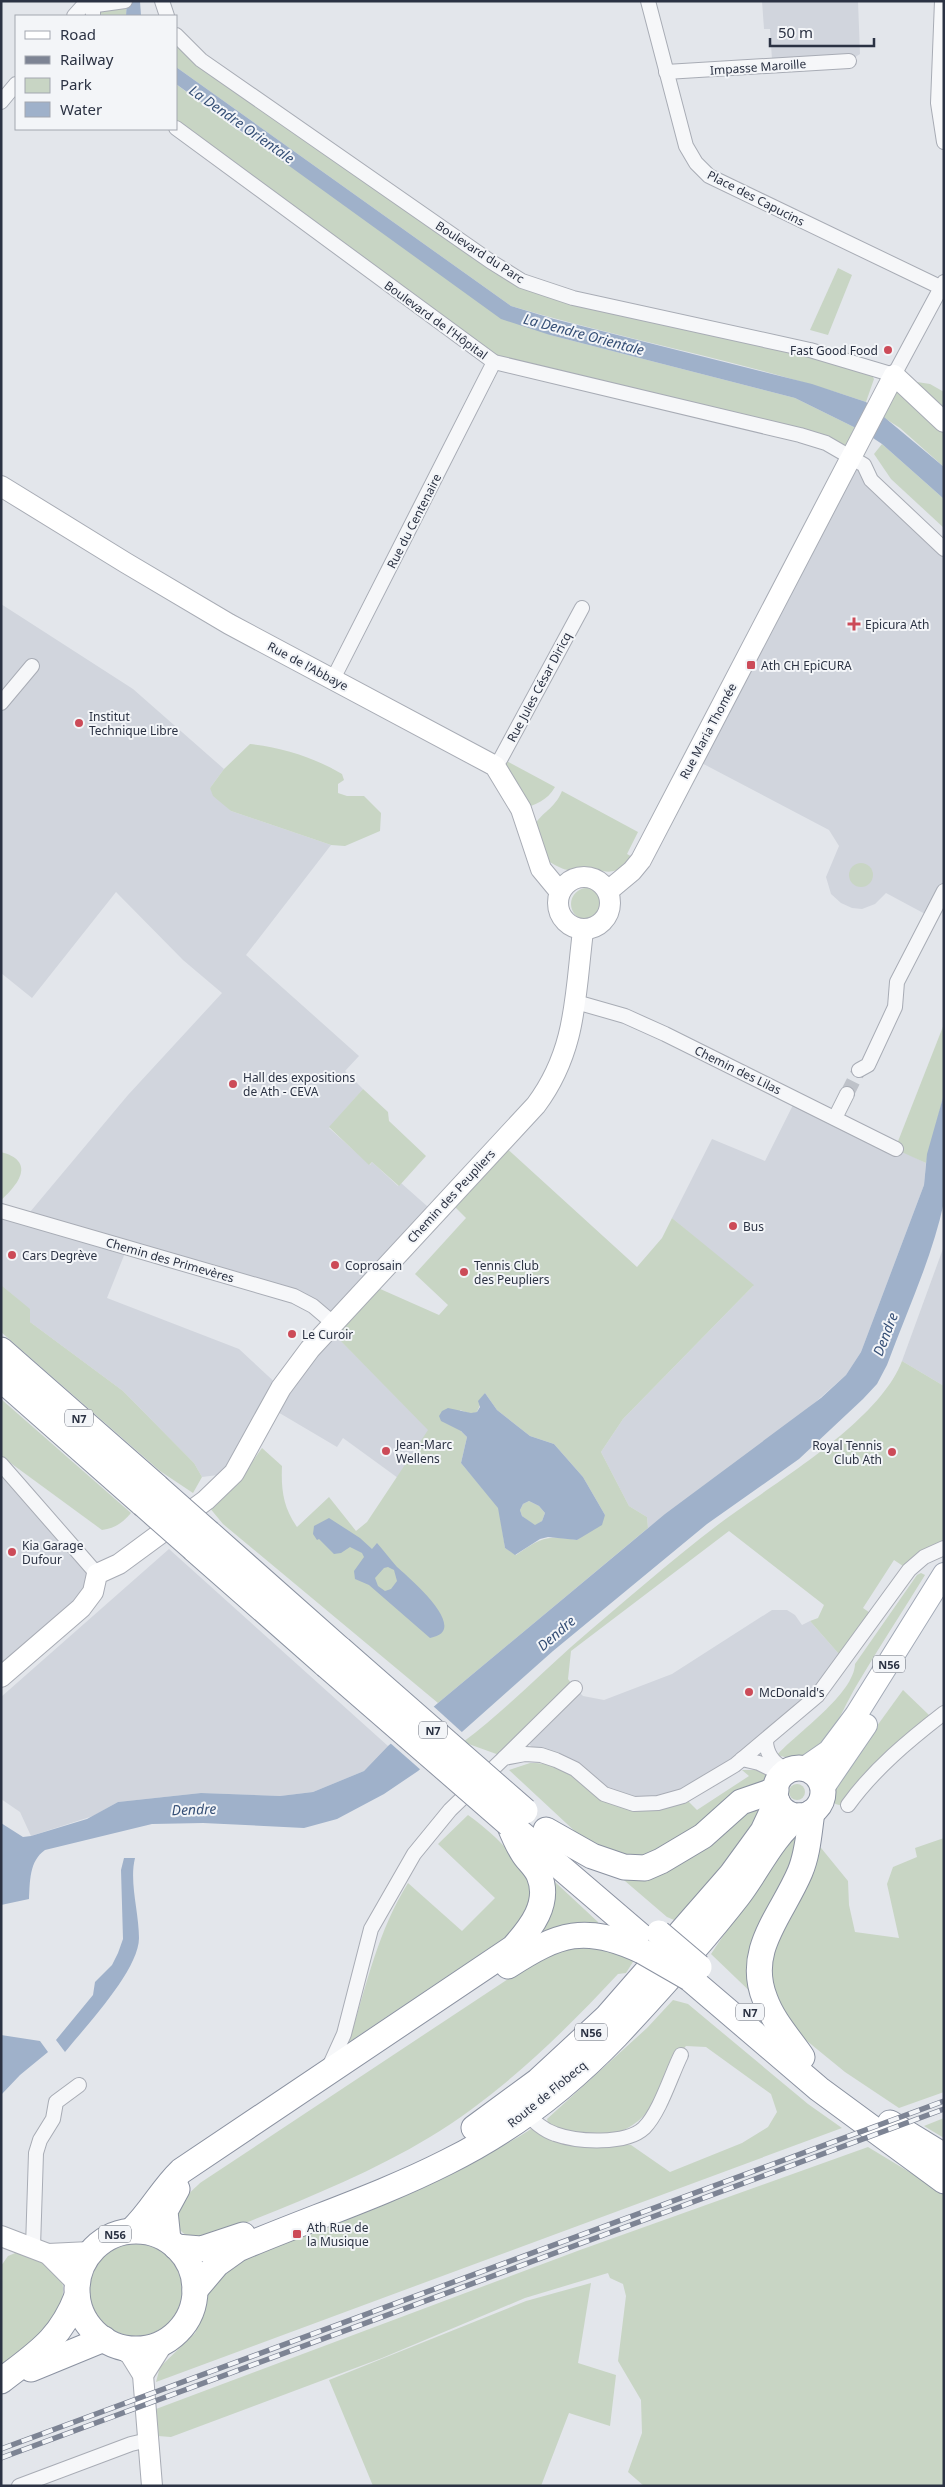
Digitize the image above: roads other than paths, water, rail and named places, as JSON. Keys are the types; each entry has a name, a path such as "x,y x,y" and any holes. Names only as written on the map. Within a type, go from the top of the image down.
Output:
{"highway":[{"name":"N7","path":"1,1350 150,1496"},
{"name":"N7","path":"1,1379 150,1496 202,1541 517,1818 534,1843 650,1942 694,1972 879,2115 918,2142 944,2156"},
{"path":"546,1830 592,1856 624,1867 645,1868 662,1862 704,1836 741,1802 785,1781 816,1775 823,1788"},
{"path":"785,1781 786,1812 806,1814 804,1859 799,1873 766,1934 760,1950 759,1968 765,2000 777,2023 802,2057"},
{"name":"Route de Flobecq","path":"172,2243 194,2250 211,2247 376,2183 422,2160 498,2112 538,2081 607,2016 731,1875 762,1831 785,1781"},
{"name":"N56","path":"806,1814 819,1806 823,1797 823,1788"},
{"name":"Route de Flobecq","path":"195,2290 217,2264 238,2249 424,2174 490,2139 526,2114 615,2036 705,1936 747,1884 780,1833 806,1814"},
{"name":"N7","path":"517,1818 546,1830 650,1942"},
{"path":"132,2230 153,2208 167,2186 181,2171 513,1948 527,1933 541,1908 542,1885 539,1875 522,1852 517,1818"},
{"path":"172,2243 165,2211 170,2198 189,2176 540,1946 568,1935 584,1934 612,1939 650,1942"},
{"path":"694,1972 811,2083 944,2181"},
{"name":"N56","path":"132,2230 156,2234 172,2243 190,2266 195,2290 194,2302 183,2325 164,2342 132,2349 110,2342 1,2381 50,2342 62,2328 77,2290 81,2267 90,2252 108,2237 132,2230"},
{"path":"77,2290 85,2321 110,2342"}],"main road":[{"name":"N56","path":"785,1781 829,1751 856,1715 944,1574"},
{"name":"N56","path":"823,1788 906,1664 944,1602"}],"street":[{"path":"75,15 82,7 93,7 125,1"},
{"path":"162,1 167,15"},
{"name":"Place des Capucins","path":"648,1 686,146 696,163 709,176 890,263 942,284"},
{"path":"942,1 938,103 944,142"},
{"name":"Boulevard du Parc","path":"178,37 201,60 482,255 522,280 573,298 810,350 891,382"},
{"name":"Impasse Maroille","path":"666,72 849,61"},
{"path":"1,102 15,85"},
{"name":"Boulevard de l'Hôpital","path":"178,129 494,362 812,438 854,452"},
{"path":"942,284 891,382 944,422"},
{"name":"Rue du Centenaire","path":"333,679 494,362"},
{"name":"Rue Maria Thomée","path":"608,891 641,860 891,382"},
{"path":"854,452 864,465 871,480 944,550"},
{"name":"Rue de l'Abbaye","path":"1,486 126,564 229,624 495,766"},
{"name":"Rue Jules César Diricq","path":"495,766 582,608"},
{"path":"1,703 32,666"},
{"path":"495,766 521,809 541,869 560,892"},
{"path":"579,877 596,879 608,891 611,908 608,916 595,928 583,931 576,929 562,918 559,910 560,892 565,885 579,877"},
{"path":"859,1070 868,1065 895,1007 897,982 944,891"},
{"name":"Chemin des Peupliers","path":"97,1574 119,1564 206,1500 234,1473 281,1388 310,1349 536,1104 562,1062 576,1002 583,931"},
{"name":"Chemin des Lilas","path":"576,1002 625,1016 665,1034 896,1149"},
{"path":"835,1118 847,1094"},
{"name":"Chemin des Primevères","path":"1,1211 294,1296 313,1306 333,1323"},
{"path":"1,1464 97,1574 93,1592 81,1608 1,1676"},
{"path":"504,1758 525,1754 541,1755 556,1760 575,1770 612,1798 634,1804 649,1805 683,1796 742,1759 817,1696 845,1661 909,1570 924,1557 944,1548"},
{"path":"326,2072 344,2034 371,1929 414,1854 450,1810 575,1688"},
{"path":"848,1805 858,1791 906,1742 944,1712"},
{"path":"766,1740 766,1747 772,1760 785,1781"},
{"path":"742,1759 759,1762 785,1781"},
{"path":"526,2114 540,2126 556,2134 593,2140 624,2139 644,2128 654,2112 681,2055"},
{"path":"77,2290 40,2250 36,2153 40,2140 53,2119 56,2102 79,2085"},
{"path":"2,2239 40,2250 90,2252"},
{"path":"110,2342 130,2354 143,2375 152,2486"},
{"path":"143,2375 164,2342"},
{"path":"19,2486 131,2444 148,2440"}],"water":[{"path":"127,1 140,1 141,15 126,15"},
{"name":"La Dendre Orientale","path":"178,68 511,306 554,319 812,384 866,402 944,467 944,499 882,444 864,432 795,398 550,335 501,319 178,85"},
{"name":"Dendre","path":"944,1094 944,1202 933,1244 887,1365 877,1384 863,1399 799,1459 707,1524 553,1651 418,1771 384,1794 337,1819 304,1828 203,1823 152,1824 45,1850 33,1866 29,1899 1,1905 1,1823 23,1837 31,1836 87,1819 118,1802 201,1793 280,1796 313,1792 364,1771 388,1746 438,1703 665,1514 821,1398 846,1375 861,1352 924,1185 927,1154"},
{"path":"485,1393 497,1410 530,1436 554,1444 583,1477 605,1515 602,1525 577,1540 548,1537 540,1539 515,1555 505,1548 498,1508 461,1463 467,1437 461,1431 441,1421 439,1416 442,1411 448,1408 471,1413 477,1412 480,1407 478,1401","holes":["529,1501 539,1506 545,1513 542,1521 535,1525 522,1516 520,1510 523,1504"]},
{"path":"329,1518 360,1538 372,1549 377,1543 397,1567 433,1603 441,1615 444,1625 441,1633 430,1638 369,1585 355,1579 354,1571 364,1557 362,1553 350,1547 341,1553 334,1554 319,1539 317,1540 313,1534 314,1526","holes":["388,1567 394,1570 397,1581 391,1589 385,1591 378,1586 375,1578 384,1568"]},
{"path":"124,1858 135,1858 133,1877 139,1928 137,1951 130,1966 110,1997 65,2052 56,2040 93,1995 95,1982 112,1965 123,1939 121,1870"},
{"path":"1,2035 40,2041 48,2052 20,2075 1,2095"}],"tunnel":[{"path":"847,1094 859,1070"}],"railway":[{"path":"1,2449 944,2101"},
{"path":"1,2458 944,2109"}],"place":[{"name":"Fast Good Food","path":"888,350"},
{"name":"Epicura Ath","path":"854,624"},
{"name":"Ath CH EpiCURA","path":"751,665"},
{"name":"Institut Technique Libre","path":"79,723"},
{"name":"Hall des expositions de Ath - CEVA","path":"233,1084"},
{"name":"Bus","path":"733,1226"},
{"name":"Cars Degrève","path":"12,1255"},
{"name":"Coprosain","path":"335,1265"},
{"name":"Tennis Club des Peupliers","path":"464,1272"},
{"name":"Le Curoir","path":"292,1334"},
{"name":"Jean-Marc Wellens","path":"386,1451"},
{"name":"Royal Tennis Club Ath","path":"892,1452"},
{"name":"Kia Garage Dufour","path":"12,1552"},
{"name":"McDonald's","path":"749,1692"},
{"name":"Ath Rue de la Musique","path":"297,2234"}]}
